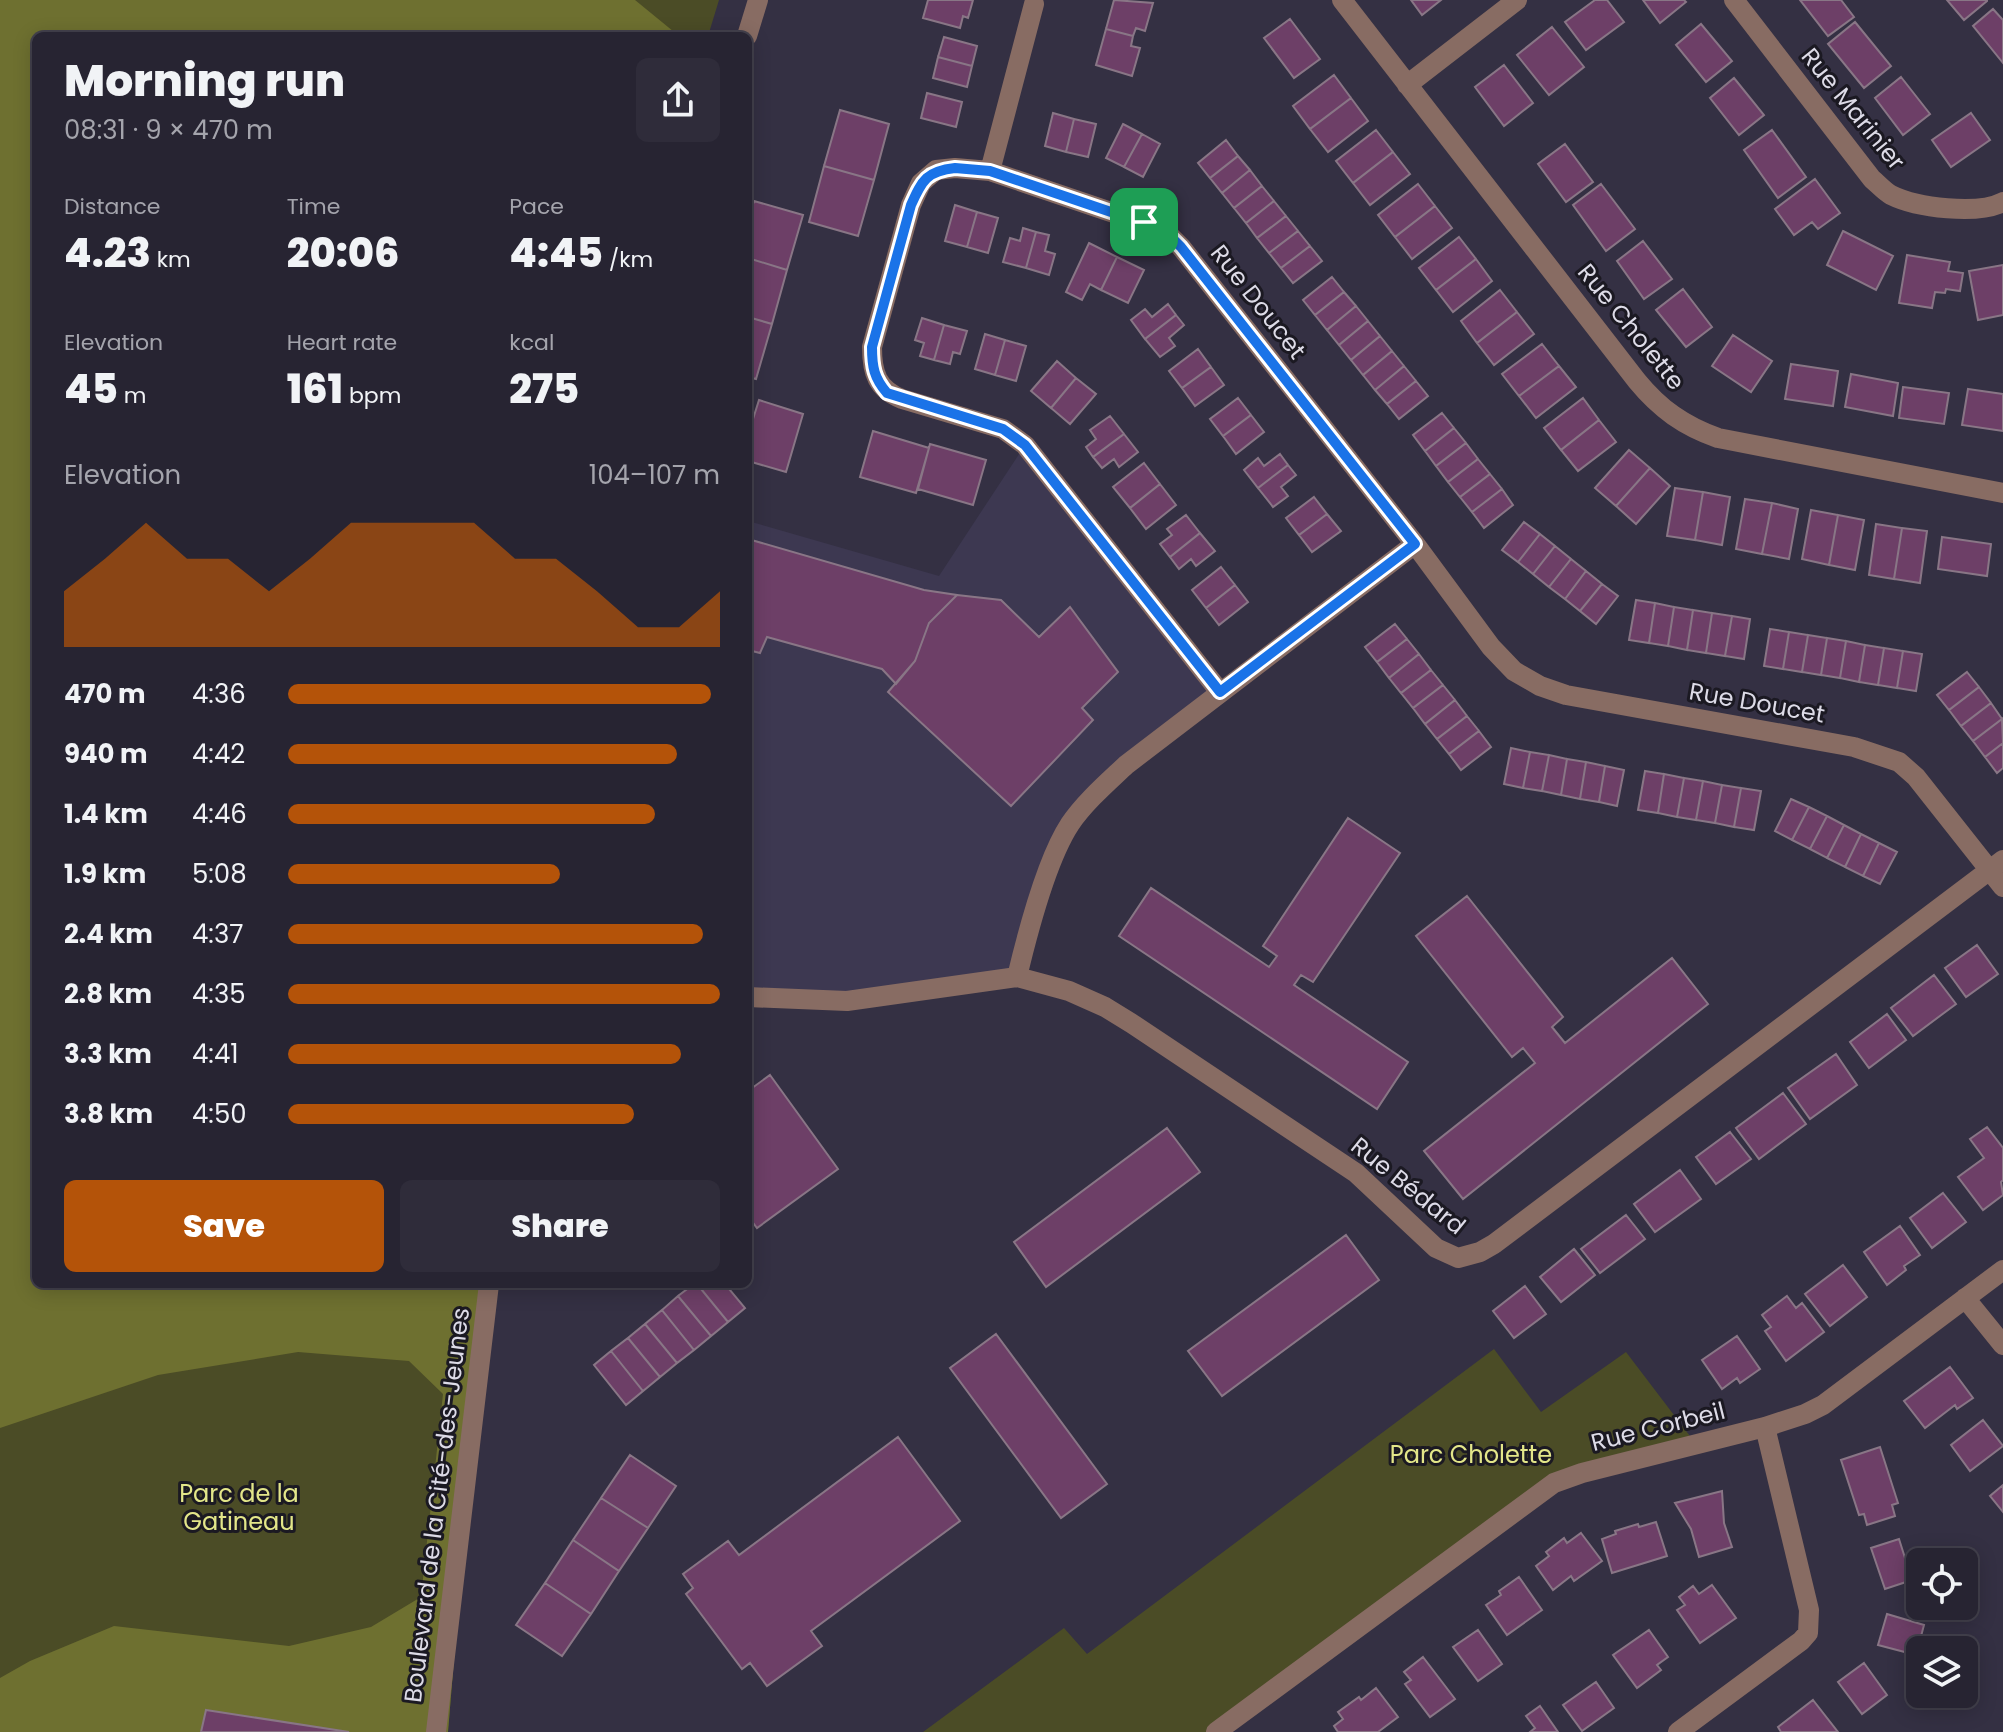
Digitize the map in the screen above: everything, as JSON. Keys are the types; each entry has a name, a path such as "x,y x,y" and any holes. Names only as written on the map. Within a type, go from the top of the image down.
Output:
{"street":[{"path":"748,32 758,0"},
{"name":"Rue Cholette","path":"1342,0 1652,400 1673,417 1697,431 1718,438 2003,493"},
{"path":"1407,85 1517,0"},
{"name":"Rue Marinier","path":"1734,0 1872,179 1887,193 1915,204 1976,209 2003,202"},
{"path":"990,171 1034,4"},
{"name":"Rue Doucet","path":"1220,692 1025,445 1003,429 887,393 876,381 872,347 911,205 921,183 936,170 990,171 1164,230 1181,247 1415,544 1491,647 1514,671 1540,686 1566,695 1854,747 1899,762 1996,865 2003,887"},
{"path":"1017,977 1049,868 1069,825 1093,797 1126,765 1415,544"},
{"name":"Rue Bédard","path":"752,997 847,1001 1017,977 1069,991 1131,1023 1356,1173 1422,1237 1436,1248 1458,1258 1494,1244 1996,865"},
{"name":"Rue Corbeil","path":"1216,1732 1554,1483 1805,1414 1823,1405 2003,1270"},
{"name":"Boulevard de la Cité-des-Jeunes","path":"436,1732 489,1288"},
{"path":"1965,1298 2003,1345"},
{"path":"1678,1732 1808,1633 1809,1610 1765,1427"}],"shaded area":[{"path":"0,0 635,0 674,32 32,32 32,1288 485,1288 448,1732 0,1732 0,1678 30,1661 114,1626 289,1646 371,1627 421,1597 443,1394 409,1361 298,1352 158,1375 0,1428"},
{"path":"1025,445 1220,692 1069,825 1017,977 847,1001 752,997 752,522 939,576"}],"green space":[{"name":"Parc de la Gatineau","path":"0,0 719,0 709,32 32,32 32,1288 485,1288 448,1732 0,1732"},
{"name":"Parc Cholette","path":"1494,1349 1541,1412 1626,1352 1696,1444 1582,1473 1216,1732 923,1732 1064,1628 1087,1654"}],"building":[{"path":"928,0 973,0 968,18 963,16 960,28 923,18"},
{"path":"1114,0 1153,3 1145,31 1136,28 1133,36 1106,29"},
{"path":"1411,0 1441,0 1422,15"},
{"path":"1595,0 1607,0 1624,22 1586,50 1565,22"},
{"path":"1643,0 1684,0 1686,2 1660,23"},
{"path":"1800,0 1841,0 1854,17 1828,36"},
{"path":"1947,0 1987,0 1987,1 1964,20"},
{"path":"1993,9 2003,20 2003,63 1973,26"},
{"path":"1290,19 1320,59 1294,78 1264,38"},
{"path":"1855,22 1891,66 1864,88 1828,44"},
{"path":"1701,24 1732,61 1706,82 1676,45"},
{"path":"1552,27 1584,67 1549,95 1517,55"},
{"path":"1106,29 1133,36 1131,46 1140,48 1132,76 1096,65"},
{"path":"944,37 977,46 972,66 938,57"},
{"path":"938,57 972,66 967,87 933,78"},
{"path":"1504,65 1533,103 1504,126 1475,87"},
{"path":"1334,75 1351,98 1310,129 1293,106"},
{"path":"1901,77 1930,114 1903,135 1875,98"},
{"path":"1734,78 1764,115 1739,135 1710,98"},
{"path":"927,93 962,102 956,127 921,118"},
{"path":"1351,98 1368,121 1328,152 1310,129"},
{"path":"840,110 889,124 874,180 824,166"},
{"path":"1053,113 1074,119 1066,152 1045,146"},
{"path":"1971,113 1990,140 1951,167 1932,140"},
{"path":"1074,119 1096,124 1088,157 1066,152"},
{"path":"1123,124 1142,134 1124,167 1106,158"},
{"path":"1376,130 1393,152 1353,183 1336,161"},
{"path":"1772,130 1806,177 1778,198 1744,150"},
{"path":"1142,134 1160,144 1143,177 1124,167"},
{"path":"1226,140 1238,156 1210,178 1198,163"},
{"path":"1565,144 1593,182 1566,202 1538,164"},
{"path":"1393,152 1410,174 1370,205 1353,183"},
{"path":"1238,156 1250,170 1222,193 1210,178"},
{"path":"824,166 874,180 858,236 809,222"},
{"path":"1250,170 1262,186 1234,208 1222,193"},
{"path":"1815,179 1840,213 1818,229 1812,222 1794,235 1775,209"},
{"path":"1418,184 1435,206 1395,237 1378,215"},
{"path":"1601,184 1635,229 1606,251 1573,205"},
{"path":"1262,186 1274,201 1246,223 1234,208"},
{"path":"754,201 803,215 787,270 752,259"},
{"path":"1274,201 1286,216 1257,238 1246,223"},
{"path":"955,205 977,212 967,247 945,241"},
{"path":"1435,206 1452,228 1412,259 1395,237"},
{"path":"977,212 998,218 988,253 967,247"},
{"path":"1286,216 1298,231 1269,253 1257,238"},
{"path":"1023,228 1036,232 1026,268 1003,262 1010,238 1020,241"},
{"path":"1298,231 1310,246 1281,268 1269,253"},
{"path":"1843,231 1893,256 1876,290 1827,265"},
{"path":"1036,232 1049,235 1045,251 1055,254 1049,275 1026,268"},
{"path":"1459,237 1476,259 1436,290 1419,268"},
{"path":"1643,241 1672,279 1644,299 1617,261"},
{"path":"1089,243 1117,257 1101,290 1090,284 1082,300 1066,292"},
{"path":"1310,246 1322,261 1293,283 1281,268"},
{"path":"1907,255 1950,262 1948,271 1963,273 1960,291 1946,289 1945,293 1935,292 1932,308 1899,303"},
{"path":"1117,257 1144,270 1128,303 1101,290"},
{"path":"752,259 787,270 772,324 752,318"},
{"path":"1476,259 1492,281 1453,312 1436,290"},
{"path":"2003,265 2003,315 1978,320 1969,271"},
{"path":"1332,277 1344,292 1315,315 1303,300"},
{"path":"1683,289 1712,327 1686,347 1656,310"},
{"path":"1500,290 1517,312 1477,343 1461,321"},
{"path":"1344,292 1356,306 1327,330 1315,315"},
{"path":"1168,304 1176,315 1145,339 1131,320 1145,309 1152,317"},
{"path":"1356,306 1368,321 1339,345 1327,330"},
{"path":"1517,312 1534,334 1494,365 1477,343"},
{"path":"1176,315 1184,325 1169,338 1175,346 1160,357 1145,339"},
{"path":"752,318 772,324 756,379 752,378"},
{"path":"922,318 944,325 934,360 920,356 924,343 915,340"},
{"path":"1368,321 1380,336 1351,360 1339,345"},
{"path":"944,325 967,331 960,354 953,352 950,364 934,360"},
{"path":"985,334 1005,340 995,375 975,369"},
{"path":"1733,335 1772,361 1751,392 1712,366"},
{"path":"1380,336 1392,351 1363,375 1351,360"},
{"path":"1005,340 1026,346 1016,381 995,375"},
{"path":"1542,344 1559,366 1519,396 1502,374"},
{"path":"1198,349 1211,367 1182,388 1169,371"},
{"path":"1392,351 1404,366 1375,390 1363,375"},
{"path":"1057,361 1076,378 1051,408 1031,391"},
{"path":"1791,364 1838,371 1833,406 1785,399"},
{"path":"1404,366 1416,381 1387,404 1375,390"},
{"path":"1559,366 1576,387 1536,418 1519,396"},
{"path":"1211,367 1224,385 1195,406 1182,388"},
{"path":"1851,374 1898,383 1893,416 1845,407"},
{"path":"1076,378 1096,394 1070,424 1051,408"},
{"path":"1416,381 1428,396 1399,419 1387,404"},
{"path":"1903,387 1949,393 1944,424 1899,418"},
{"path":"1968,389 2003,394 2003,431 1962,425"},
{"path":"1238,398 1251,415 1223,436 1210,419"},
{"path":"1583,398 1599,420 1561,450 1544,428"},
{"path":"759,400 803,414 786,472 752,462 752,422"},
{"path":"1442,413 1454,428 1425,451 1413,435"},
{"path":"1251,415 1264,432 1236,454 1223,436"},
{"path":"1110,416 1124,434 1093,457 1086,447 1096,439 1090,430"},
{"path":"1599,420 1616,442 1578,471 1561,450"},
{"path":"1454,428 1466,443 1436,466 1425,451"},
{"path":"873,431 929,448 916,493 860,477"},
{"path":"1124,434 1138,452 1119,467 1114,459 1102,468 1093,457"},
{"path":"1466,443 1478,459 1448,482 1436,466"},
{"path":"930,444 986,460 973,505 918,489"},
{"path":"1629,450 1650,468 1616,506 1595,488"},
{"path":"1280,454 1288,465 1258,488 1244,470 1258,458 1264,466"},
{"path":"1478,459 1490,474 1460,497 1448,482"},
{"path":"1144,463 1160,484 1130,508 1113,487"},
{"path":"1288,465 1296,475 1281,487 1288,496 1273,507 1258,488"},
{"path":"1650,468 1670,486 1636,524 1616,506"},
{"path":"1490,474 1502,489 1472,512 1460,497"},
{"path":"1160,484 1176,505 1146,529 1130,508"},
{"path":"1675,488 1703,492 1695,540 1667,536"},
{"path":"1502,489 1513,505 1484,528 1472,512"},
{"path":"1703,492 1730,497 1722,545 1695,540"},
{"path":"1314,497 1327,514 1299,535 1286,518"},
{"path":"1745,499 1772,503 1762,554 1736,549"},
{"path":"1772,503 1798,509 1789,559 1762,554"},
{"path":"1811,510 1838,515 1829,565 1802,559"},
{"path":"1327,514 1341,531 1312,552 1299,535"},
{"path":"1186,515 1200,533 1170,557 1160,544 1172,535 1167,529"},
{"path":"1838,515 1864,520 1855,570 1829,565"},
{"path":"1524,522 1540,534 1518,562 1502,550"},
{"path":"1876,524 1902,528 1894,579 1869,575"},
{"path":"1902,528 1927,531 1920,583 1894,579"},
{"path":"1200,533 1215,551 1196,566 1191,559 1179,569 1170,557"},
{"path":"1540,534 1555,546 1533,574 1518,562"},
{"path":"1942,537 1991,544 1987,576 1938,569"},
{"path":"752,540 924,590 957,595 929,623 915,661 896,684 882,669 767,637 760,653 752,651"},
{"path":"1555,546 1571,559 1549,587 1533,574"},
{"path":"1571,559 1586,571 1565,599 1549,587"},
{"path":"1221,567 1235,585 1206,608 1192,590"},
{"path":"1586,571 1602,584 1580,611 1565,599"},
{"path":"1602,584 1618,596 1596,624 1580,611"},
{"path":"1235,585 1248,602 1219,625 1206,608"},
{"path":"957,595 1001,600 1039,637 1070,607 1118,672 1082,708 1093,720 1011,806 888,692 915,661 929,623"},
{"path":"1636,600 1655,603 1649,643 1629,640"},
{"path":"1655,603 1674,607 1668,646 1649,643"},
{"path":"1674,607 1693,610 1687,650 1668,646"},
{"path":"1693,610 1712,613 1706,653 1687,650"},
{"path":"1712,613 1732,616 1725,656 1706,653"},
{"path":"1732,616 1750,619 1744,659 1725,656"},
{"path":"1395,624 1407,639 1377,662 1365,647"},
{"path":"1770,629 1789,632 1783,669 1764,666"},
{"path":"1789,632 1808,635 1802,672 1783,669"},
{"path":"1808,635 1827,638 1821,675 1802,672"},
{"path":"1827,638 1846,641 1840,678 1821,675"},
{"path":"1407,639 1419,654 1389,678 1377,662"},
{"path":"1846,641 1865,645 1859,682 1840,678"},
{"path":"1865,645 1884,648 1878,685 1859,682"},
{"path":"1884,648 1903,651 1897,688 1878,685"},
{"path":"1903,651 1922,654 1916,691 1897,688"},
{"path":"1419,654 1431,670 1401,693 1389,678"},
{"path":"1431,670 1443,685 1413,708 1401,693"},
{"path":"1967,672 1979,687 1949,710 1937,695"},
{"path":"1443,685 1455,700 1425,724 1413,708"},
{"path":"1979,687 1991,703 1961,726 1949,710"},
{"path":"1455,700 1467,716 1437,739 1425,724"},
{"path":"1991,703 2002,719 1973,741 1961,726"},
{"path":"1467,716 1479,731 1449,754 1437,739"},
{"path":"2002,719 2003,743 1985,757 1973,741"},
{"path":"1479,731 1491,747 1461,770 1449,754"},
{"path":"2003,743 2003,768 1997,773 1985,757"},
{"path":"1511,748 1530,752 1523,788 1504,784"},
{"path":"1530,752 1549,755 1542,791 1523,788"},
{"path":"1549,755 1567,759 1561,795 1542,791"},
{"path":"1567,759 1586,762 1580,799 1561,795"},
{"path":"1586,762 1605,766 1599,802 1580,799"},
{"path":"1605,766 1624,770 1617,806 1599,802"},
{"path":"1645,771 1664,774 1658,813 1638,810"},
{"path":"1664,774 1684,778 1677,817 1658,813"},
{"path":"1684,778 1703,781 1696,820 1677,817"},
{"path":"1703,781 1722,785 1715,823 1696,820"},
{"path":"1722,785 1741,788 1734,827 1715,823"},
{"path":"1741,788 1761,791 1754,830 1734,827"},
{"path":"1791,799 1809,807 1792,840 1775,831"},
{"path":"1809,807 1827,816 1810,849 1792,840"},
{"path":"1827,816 1844,825 1827,858 1810,849"},
{"path":"1348,818 1400,853 1313,982 1301,975 1294,985 1408,1062 1377,1109 1119,936 1151,888 1269,967 1277,956 1263,946"},
{"path":"1844,825 1861,834 1845,867 1827,858"},
{"path":"1861,834 1879,843 1863,876 1845,867"},
{"path":"1879,843 1897,852 1880,884 1863,876"},
{"path":"1467,896 1563,1017 1552,1027 1565,1043 1672,958 1708,1004 1463,1199 1424,1151 1535,1063 1523,1048 1512,1057 1416,936"},
{"path":"1977,945 1998,974 1966,997 1945,968"},
{"path":"1934,975 1956,1004 1913,1036 1891,1008"},
{"path":"1887,1014 1906,1040 1869,1068 1850,1042"},
{"path":"1836,1054 1857,1085 1810,1119 1788,1088"},
{"path":"770,1075 838,1169 757,1228 752,1221 752,1088"},
{"path":"1783,1093 1806,1124 1759,1159 1736,1128"},
{"path":"1987,1127 2003,1148 2003,1195 1983,1210 1958,1177 1984,1158 1970,1139"},
{"path":"1167,1128 1200,1172 1046,1287 1014,1242"},
{"path":"1730,1132 1751,1159 1716,1184 1696,1157"},
{"path":"1680,1170 1701,1199 1655,1232 1634,1204"},
{"path":"1943,1193 1966,1222 1932,1248 1910,1218"},
{"path":"1626,1215 1645,1239 1600,1273 1581,1249"},
{"path":"1900,1226 1920,1255 1904,1266 1906,1270 1887,1285 1864,1252"},
{"path":"1346,1235 1379,1280 1222,1396 1188,1351"},
{"path":"1574,1249 1595,1275 1561,1302 1540,1277"},
{"path":"1843,1265 1867,1297 1830,1326 1805,1294"},
{"path":"1525,1286 1546,1314 1514,1338 1493,1311"},
{"path":"689,1288 700,1288 728,1322 711,1336 678,1296"},
{"path":"700,1288 728,1288 745,1308 728,1322"},
{"path":"678,1296 711,1336 694,1350 662,1310"},
{"path":"1787,1296 1796,1308 1802,1303 1824,1332 1786,1361 1765,1331 1771,1327 1762,1315"},
{"path":"662,1310 694,1350 677,1363 645,1324"},
{"path":"645,1324 677,1363 660,1377 628,1338"},
{"path":"996,1334 1107,1484 1061,1518 950,1368"},
{"path":"1737,1336 1760,1369 1740,1383 1737,1378 1722,1389 1702,1360"},
{"path":"628,1338 660,1377 643,1391 611,1351"},
{"path":"611,1351 643,1391 626,1405 594,1365"},
{"path":"1950,1367 1973,1398 1957,1409 1955,1405 1925,1428 1904,1401"},
{"path":"1983,1420 2003,1446 1970,1471 1951,1445"},
{"path":"898,1437 960,1521 811,1631 822,1646 767,1686 750,1663 742,1669 686,1594 693,1588 683,1574 728,1541 739,1555"},
{"path":"1880,1447 1898,1503 1892,1505 1895,1516 1867,1525 1864,1514 1859,1515 1841,1460"},
{"path":"630,1455 676,1486 648,1528 601,1498"},
{"path":"2003,1485 2003,1512 1990,1496"},
{"path":"1722,1491 1724,1523 1732,1547 1699,1557 1691,1529 1675,1503"},
{"path":"601,1498 648,1528 619,1571 573,1540"},
{"path":"1656,1522 1667,1556 1612,1573 1602,1539 1616,1534 1615,1531"},
{"path":"1581,1533 1602,1561 1574,1581 1571,1576 1553,1590 1536,1566 1549,1556 1546,1552 1564,1538 1567,1543"},
{"path":"1899,1539 1906,1561 1906,1582 1885,1589 1871,1548"},
{"path":"573,1540 619,1571 591,1614 545,1583"},
{"path":"1519,1577 1542,1610 1507,1635 1486,1605"},
{"path":"545,1583 591,1614 562,1656 516,1625"},
{"path":"1712,1585 1736,1618 1700,1643 1677,1610 1685,1605 1679,1597 1693,1586 1699,1594"},
{"path":"1887,1614 1924,1625 1921,1636 1906,1636 1906,1652 1878,1645"},
{"path":"1478,1630 1502,1664 1478,1681 1453,1647"},
{"path":"1649,1630 1668,1657 1657,1665 1661,1670 1637,1688 1613,1655"},
{"path":"1423,1657 1455,1699 1430,1717 1405,1684 1411,1680 1404,1672"},
{"path":"1864,1663 1887,1695 1862,1714 1838,1682"},
{"path":"1596,1682 1614,1708 1582,1731 1563,1705"},
{"path":"1376,1688 1398,1717 1378,1732 1338,1732 1334,1726 1343,1719 1338,1712"},
{"path":"1813,1700 1838,1732 1781,1732 1778,1727"},
{"path":"1540,1706 1558,1732 1530,1732 1535,1728 1526,1716"},
{"path":"206,1710 349,1732 201,1732"}],"route":[{"path":"936,170 990,171 1144,222 1164,230 1181,247 1415,544 1220,692 1025,445 1003,429 887,393 876,381 872,365 872,347 911,205 921,183 936,170"}]}
